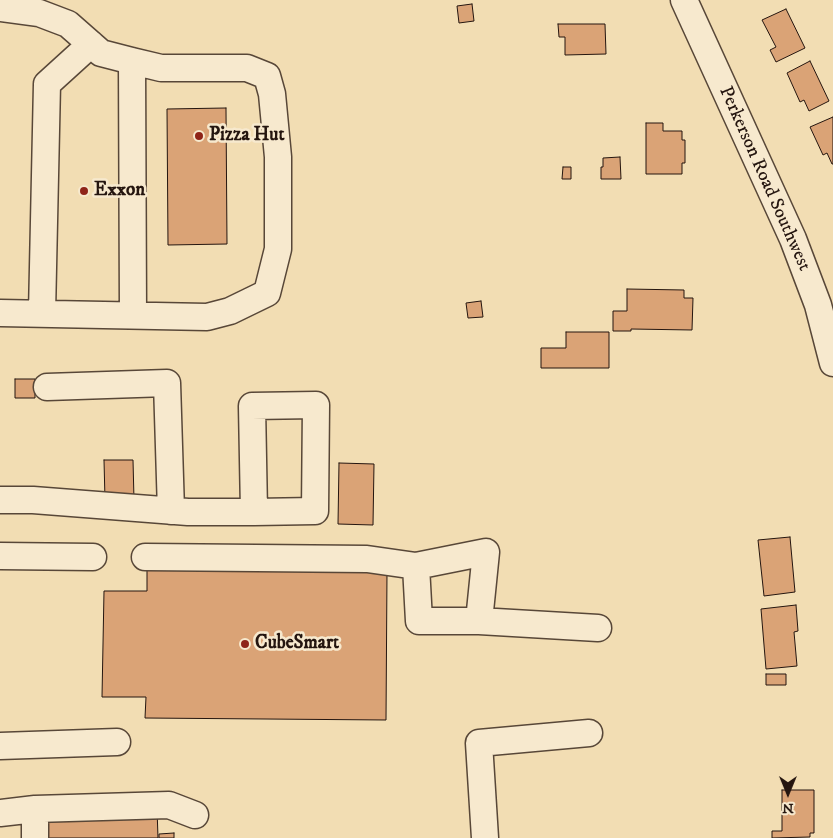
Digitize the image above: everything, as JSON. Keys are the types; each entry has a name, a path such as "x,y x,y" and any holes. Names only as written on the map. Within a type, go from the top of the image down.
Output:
{"street":[{"name":"Perkerson Road Southwest","path":"684,0 793,239 818,305 833,363"},
{"path":"0,8 39,13 68,24 101,53 132,61 161,68 247,68 267,76 272,94 278,157 278,249 267,293 230,311 207,317 0,313"},
{"path":"42,314 47,84 91,44"},
{"path":"132,61 133,315"},
{"path":"47,387 167,383 171,511"},
{"path":"0,500 34,500 171,511 254,512 315,512 316,405 252,406 254,512"},
{"path":"145,557 367,559 416,566 486,552 479,621"},
{"path":"0,556 94,557"},
{"path":"416,566 419,621 479,621 598,628"},
{"path":"485,838 479,743 589,733"},
{"path":"0,746 116,742"},
{"path":"0,813 35,809 169,805 194,815"},
{"path":"35,809 36,838"}],"building":[{"path":"472,4 474,21 459,23 457,6"},
{"path":"786,9 805,48 776,62 770,50 776,47 762,20"},
{"path":"558,24 605,24 606,54 565,55 565,37 559,37"},
{"path":"810,61 829,101 809,111 804,100 800,102 787,73"},
{"path":"226,108 227,244 168,245 167,109"},
{"path":"833,117 832,164 827,153 823,155 810,127"},
{"path":"646,123 663,123 663,131 682,131 682,140 685,140 685,163 682,163 682,174 646,174"},
{"path":"620,157 621,179 601,179 603,158"},
{"path":"563,167 571,167 571,179 562,179"},
{"path":"627,289 684,290 684,298 693,298 692,330 631,329 631,331 613,331 613,311 627,311"},
{"path":"481,301 483,317 468,318 466,303"},
{"path":"566,332 609,332 609,368 541,368 541,348 566,348"},
{"path":"15,379 35,379 35,398 15,398"},
{"path":"104,460 133,460 134,500 105,500"},
{"path":"339,463 374,464 373,525 338,524"},
{"path":"790,537 795,592 764,596 758,540"},
{"name":"CubeSmart","path":"147,570 387,572 386,720 145,718 146,697 102,697 104,591 147,591"},
{"path":"796,605 798,631 794,632 797,666 766,669 761,609"},
{"path":"766,674 786,674 786,685 766,685"},
{"path":"782,790 814,790 814,833 810,833 810,837 772,838 772,831 782,831"},
{"path":"157,808 158,838 46,838 46,813"},
{"path":"174,833 174,838 159,838 159,834"}],"place":[{"name":"Pizza Hut","path":"199,136"},
{"name":"Exxon","path":"84,191"},
{"name":"CubeSmart","path":"245,644"}]}
